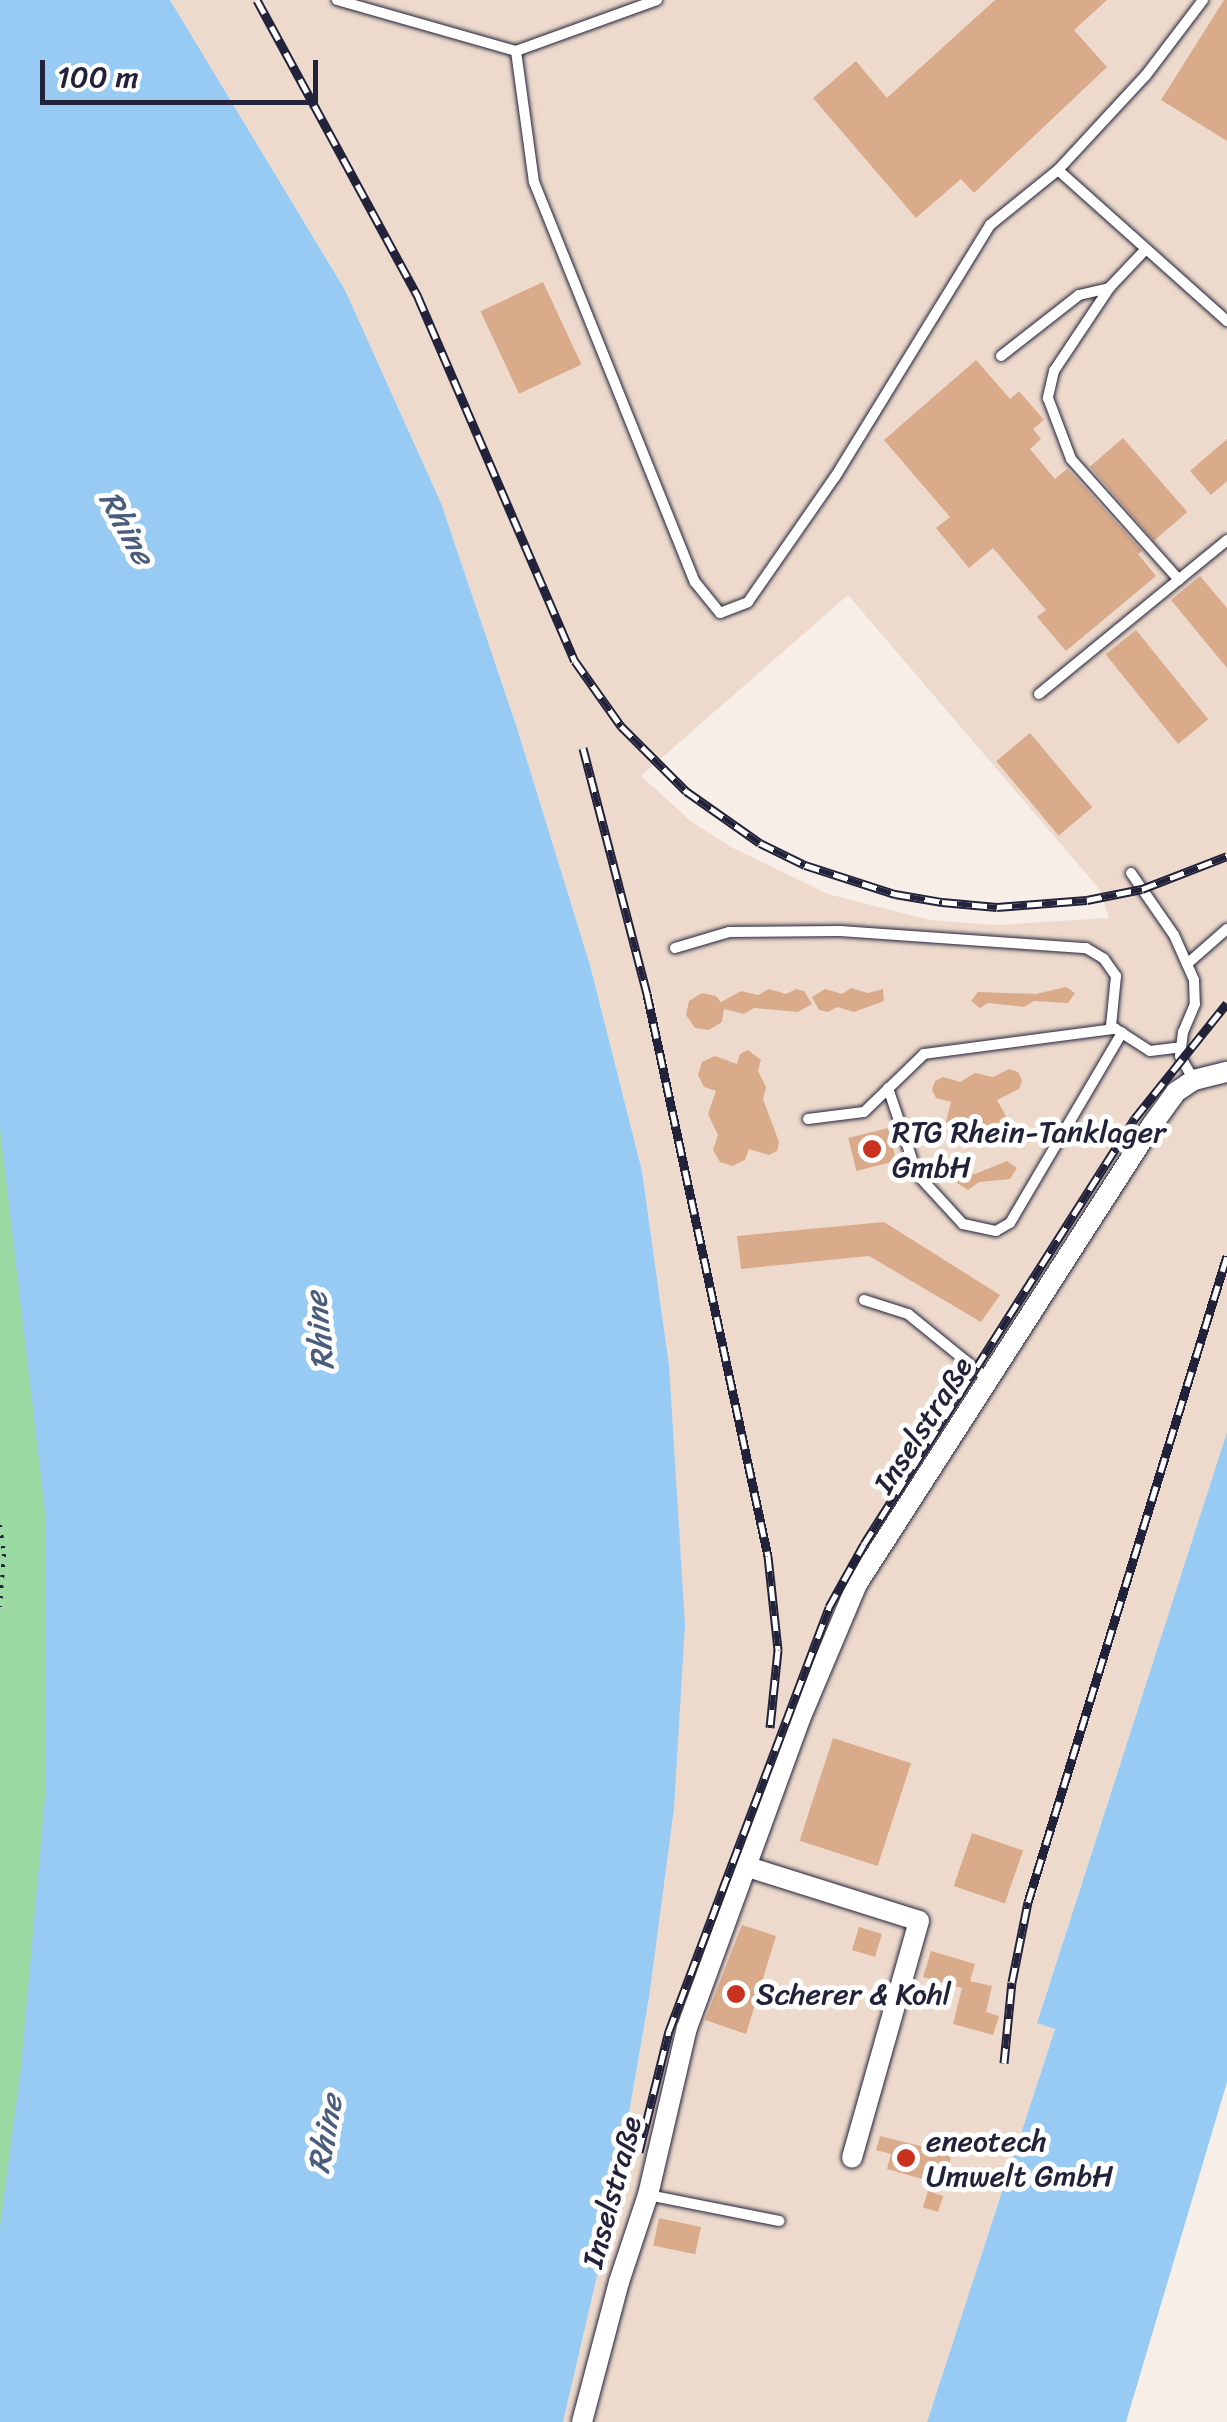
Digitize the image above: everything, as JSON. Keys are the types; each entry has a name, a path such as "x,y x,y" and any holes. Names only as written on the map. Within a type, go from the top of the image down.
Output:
{"street":[{"path":"1194,1080 1227,1072"},
{"name":"Inselstraße","path":"582,2422 618,2282 648,2195 687,2028 800,1719 858,1584 1152,1125 1176,1092 1194,1080"},
{"path":"748,1867 920,1921 852,2158"}],"lane":[{"path":"337,0 516,52 657,0"},
{"path":"516,52 534,182 696,582 720,613 748,602 824,493 990,225 1058,170 1146,75 1204,0"},
{"path":"1058,170 1227,322"},
{"path":"1146,249 1110,287 1054,371 1048,398 1071,459 1179,580"},
{"path":"1001,356 1079,295 1110,287"},
{"path":"1039,694 1227,540"},
{"path":"1132,873 1174,935 1187,964 1195,1004 1180,1056 1194,1080"},
{"path":"1187,964 1227,930"},
{"path":"676,948 729,932 840,931 1086,948 1104,959 1116,976 1111,1026 1150,1052 1181,1047"},
{"path":"888,1088 916,1174 963,1224 996,1231 1010,1223 1118,1031"},
{"path":"808,1119 864,1112 924,1054 1118,1031"},
{"path":"864,1300 908,1314 988,1379"},
{"path":"648,2195 779,2220"}],"path":[{"path":"0,1525 4,1554 0,1607"}],"shaded area":[{"path":"170,0 1227,0 1227,1432 1037,2022 1055,2028 927,2422 563,2422 611,2216 649,1998 669,1365 642,1171 590,965 517,728 441,503 345,290","holes":["848,595 1100,890 1109,918 997,925 930,920 828,894 733,848 693,823 641,776"]}],"green space":[{"path":"0,848 85,1220 9,2422 0,2422"}],"water":[{"name":"Rhine","path":"0,0 170,0 345,290 441,503 517,728 590,965 642,1171 669,1365 685,1625 674,1808 649,1998 611,2216 563,2422 0,2422 0,2227 21,2067 46,1786 45,1511 0,1128"},
{"path":"1227,1432 1227,2082 1126,2422 927,2422 1055,2029 1037,2023"}],"building":[{"path":"995,0 1107,0 1074,30 1107,67 974,193 961,179 916,218 813,98 856,61 887,98"},
{"path":"1227,0 1227,141 1161,100"},
{"path":"543,282 581,364 519,394 480,311"},
{"path":"976,360 1010,399 1019,391 1044,420 1033,429 1041,439 1030,449 1055,479 1067,469 1142,551 1138,554 1156,576 1066,651 1037,617 1046,610 993,548 969,568 936,528 950,517 884,440"},
{"path":"1123,438 1187,512 1154,541 1090,467"},
{"path":"1227,439 1227,481 1211,495 1190,471"},
{"path":"1200,576 1227,608 1227,668 1171,600"},
{"path":"1136,630 1208,719 1178,744 1106,655"},
{"path":"1030,733 1092,807 1059,836 996,761"},
{"path":"1066,987 1075,993 1068,1003 1034,1001 1024,1007 988,1003 980,1008 971,1001 978,992 1036,994"},
{"path":"851,988 868,993 883,989 884,1001 854,1012 837,1007 828,1012 819,1010 812,997 825,989 842,994"},
{"path":"769,989 786,994 796,989 804,991 812,1004 798,1012 754,1008 744,1014 724,1009 722,1022 709,1030 695,1028 686,1015 689,1001 702,993 716,996 721,1002 741,991 758,995"},
{"path":"748,1050 761,1060 758,1071 766,1087 763,1099 779,1142 777,1151 769,1155 749,1149 745,1160 732,1166 720,1162 713,1150 718,1135 708,1114 716,1091 704,1087 698,1075 702,1062 715,1056 737,1064 740,1054"},
{"path":"1009,1069 1018,1072 1022,1080 1019,1089 997,1100 1007,1118 1004,1126 996,1130 978,1124 962,1134 951,1131 946,1122 951,1102 936,1098 932,1090 935,1081 943,1077 960,1082 975,1073 993,1077"},
{"name":"RTG Rhein-Tanklager GmbH","path":"888,1128 896,1161 856,1171 848,1138"},
{"path":"1007,1161 1017,1168 1010,1179 979,1182 968,1190 957,1183 964,1172 975,1174"},
{"path":"884,1222 1000,1295 981,1322 869,1256 741,1269 737,1236"},
{"path":"833,1738 911,1763 878,1866 800,1841"},
{"path":"972,1833 1023,1851 1005,1904 954,1886"},
{"name":"Scherer & Kohl","path":"742,1925 776,1936 746,2034 705,2020"},
{"path":"859,1927 882,1934 875,1957 852,1950"},
{"path":"931,1951 975,1964 970,1981 992,1986 986,2012 999,2016 993,2035 953,2024 962,1988 923,1977"},
{"path":"880,2136 952,2154 943,2185 887,2169 891,2154 876,2150"},
{"path":"928,2191 943,2196 938,2212 923,2207"},
{"path":"659,2218 701,2227 695,2254 653,2245"}],"railway":[{"path":"257,0 418,297 575,661 621,726 686,791 760,843 805,865 895,894 942,902 997,907 1087,900 1142,889 1227,856"},
{"path":"583,748 647,994 768,1556 778,1650 770,1728"},
{"path":"639,2152 669,2031 829,1607 864,1544 1135,1118 1227,1003"},
{"path":"1004,2063 1012,1982 1028,1902 1227,1256"}],"place":[{"name":"RTG Rhein-Tanklager GmbH","path":"872,1149"},
{"name":"Scherer & Kohl","path":"736,1994"},
{"name":"eneotech Umwelt GmbH","path":"906,2158"}]}
